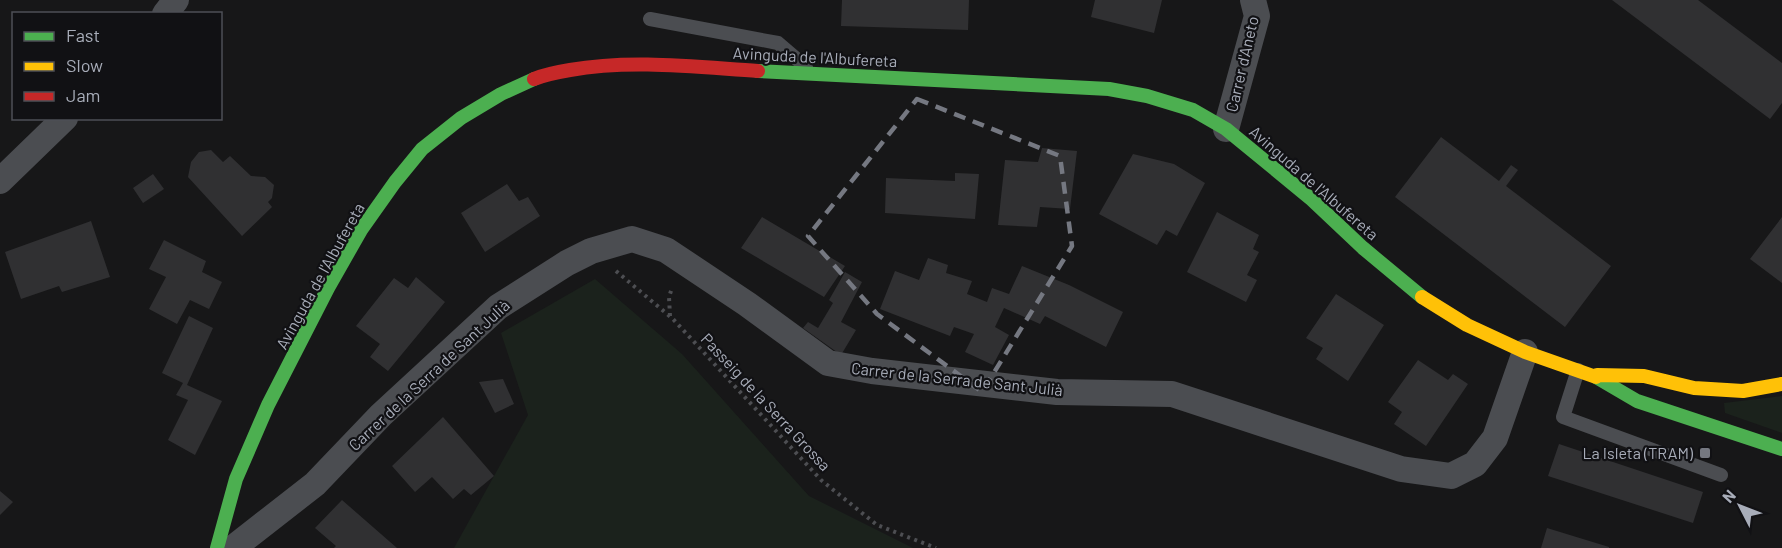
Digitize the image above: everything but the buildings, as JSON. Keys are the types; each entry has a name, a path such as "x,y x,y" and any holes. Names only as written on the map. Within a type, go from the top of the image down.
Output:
{"main road":[{"name":"Avinguda de l'Albufereta","path":"217,548 236,479 268,405 333,278 361,230 395,182 422,149 461,118 501,94 543,75 597,65 670,66 1108,89 1147,96 1193,110 1226,129 1310,198 1363,248 1419,295 1467,325 1525,352 1592,375 1637,401 1782,449"},
{"name":"Avinguda de l'Albufereta","path":"1592,375 1644,376 1694,388 1743,391 1782,384"}],"street":[{"path":"167,12 176,0"},
{"name":"Carrer d'Aneto","path":"1226,129 1257,16 1253,0"},
{"path":"0,181 62,120"},
{"name":"Carrer de la Serra de Sant Julià","path":"233,548 315,484 381,415 498,307 558,268 591,251 632,239 666,250 747,304 828,363 872,371 1057,392 1172,394 1401,469 1452,476 1474,464 1495,438 1525,352"}],"lane":[{"path":"650,19 777,43 814,74"},
{"path":"1578,370 1563,417 1721,475"}],"path":[{"name":"Passeig de la Serra Grossa","path":"591,251 673,319 821,480 877,525 936,548"}],"highlighted area":[{"path":"917,99 1060,156 1072,246 982,392 877,314 808,236"}],"shaded area":[{"path":"595,279 682,354 809,496 913,548 454,548 528,415 501,333"},
{"path":"1782,396 1782,433 1725,413 1724,403"}],"traffic: fast":[{"path":"758,71 1109,89 1147,96 1193,110 1226,129 1310,198 1363,248 1422,297"},
{"path":"217,548 236,479 268,405 328,288 361,230 422,149 461,118 501,94 534,79"},
{"path":"1596,377 1637,401 1782,449"}],"traffic: slow":[{"path":"1422,297 1467,325 1525,352 1596,377"},
{"path":"1597,375 1644,376 1694,388 1743,391 1782,384"}],"traffic: jam":[{"path":"534,79 548,74 593,67 640,64 758,71"}],"place":[{"name":"La Isleta (TRAM)","path":"1705,453"}]}
